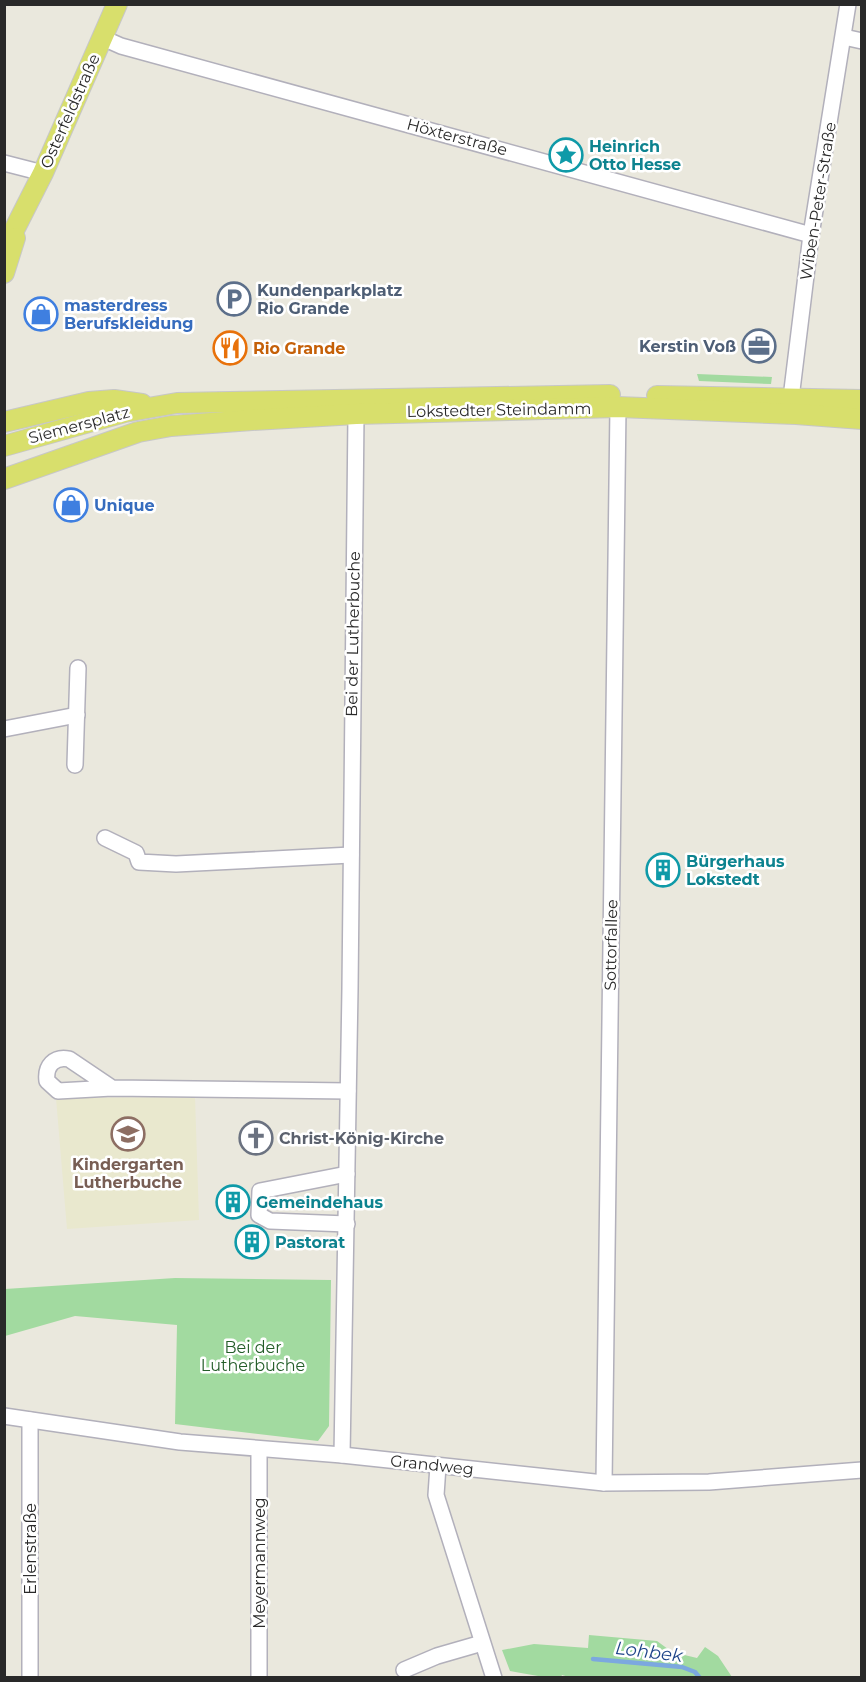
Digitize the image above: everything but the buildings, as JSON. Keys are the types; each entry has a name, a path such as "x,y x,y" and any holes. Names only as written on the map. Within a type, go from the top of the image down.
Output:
{"main road":[{"name":"Osterfeldstraße","path":"4,250 23,217 117,4"},
{"name":"Osterfeldstraße","path":"4,273 23,217"},
{"name":"Lokstedter Steindamm","path":"153,406 249,400 585,395 861,400"},
{"path":"4,422 89,402 114,400 153,406"},
{"name":"Siemersplatz","path":"4,446 153,406"},
{"name":"Lokstedter Steindamm","path":"138,432 171,426 356,414 618,407 861,419"},
{"name":"Siemersplatz","path":"4,479 138,432"}],"street":[{"name":"Wiben-Peter-Straße","path":"791,398 811,235 848,4"},
{"path":"844,37 861,41"},
{"name":"Höxterstraße","path":"103,38 121,46 811,235"},
{"path":"4,163 43,173"},
{"name":"Sottorfallee","path":"604,1483 618,407"},
{"name":"Bei der Lutherbuche","path":"342,1455 347,1224 356,414"},
{"path":"75,765 78,668"},
{"path":"4,729 77,715"},
{"path":"105,838 136,854 140,862 176,864 351,855"},
{"path":"112,1088 348,1091"},
{"path":"347,1174 260,1191 259,1215 270,1221 347,1224"},
{"name":"Grandweg","path":"4,1416 180,1442 342,1455 604,1483 709,1482 861,1470"},
{"name":"Erlenstraße","path":"30,1420 30,1677"},
{"name":"Meyermannweg","path":"259,1449 259,1677"},
{"path":"438,1466 436,1495 494,1677"},
{"path":"404,1670 437,1656 482,1643"}],"shaded area":[{"name":"Kindergarten Lutherbuche","path":"195,1097 199,1220 67,1229 56,1098"}],"green space":[{"path":"697,374 772,377 771,384 699,381"},
{"name":"Bei der Lutherbuche","path":"175,1278 331,1280 329,1426 318,1441 175,1424 177,1325 75,1316 5,1336 5,1289"},
{"path":"589,1635 657,1641 672,1652 697,1658 705,1647 718,1656 732,1677 572,1678 562,1675 561,1677 542,1676 510,1671 502,1650 534,1644 588,1648"}],"waterway":[{"name":"Lohbek","path":"593,1659 682,1667 695,1672 700,1678"}],"place":[{"name":"Heinrich Otto Hesse","path":"566,155"},
{"name":"Kundenparkplatz Rio Grande","path":"234,299"},
{"name":"masterdress Berufskleidung","path":"41,314"},
{"name":"Kerstin Voß","path":"759,346"},
{"name":"Rio Grande","path":"230,348"},
{"name":"Unique","path":"71,505"},
{"name":"Bürgerhaus Lokstedt","path":"663,870"},
{"name":"Kindergarten Lutherbuche","path":"128,1134"},
{"name":"Christ-König-Kirche","path":"256,1138"},
{"name":"Gemeindehaus","path":"233,1202"},
{"name":"Pastorat","path":"252,1242"}]}
